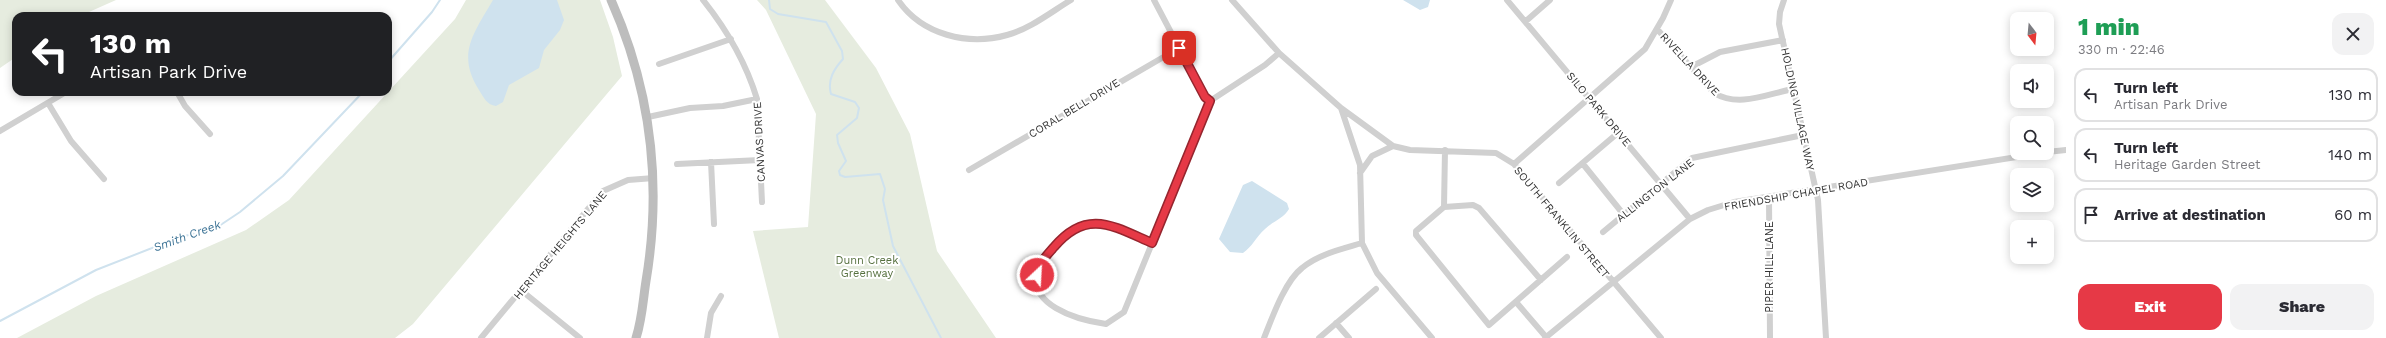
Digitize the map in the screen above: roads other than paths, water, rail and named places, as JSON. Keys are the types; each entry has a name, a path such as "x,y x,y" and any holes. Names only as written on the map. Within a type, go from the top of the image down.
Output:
{"main road":[{"path":"611,0 630,45 648,117 654,178 651,250 636,338"}],"street":[{"name":"CANVAS DRIVE","path":"703,0 731,40 757,99 762,202"},
{"path":"898,0 916,19 937,32 957,38 983,39 1008,35 1071,0"},
{"path":"1154,0 1205,97 1210,101"},
{"name":"SOUTH FRANKLIN STREET","path":"1232,0 1280,53 1341,108 1393,146 1410,150 1445,150 1496,153 1514,164 1612,282 1661,338"},
{"name":"SILO PARK DRIVE","path":"1507,0 1619,132 1690,219"},
{"path":"1526,21 1550,0"},
{"path":"1514,164 1645,49 1657,29 1670,0"},
{"name":"HOLDING VILLAGE WAY","path":"1784,0 1780,12 1779,24 1815,189 1821,226 1826,338"},
{"name":"RIVELLA DRIVE","path":"1657,29 1714,93 1733,101 1793,88"},
{"path":"659,64 731,40"},
{"path":"1691,67 1720,52 1783,40"},
{"name":"CORAL BELL DRIVE","path":"969,170 1179,48"},
{"path":"1152,243 1111,225 1089,223 1066,234 1039,265 1036,285 1046,303 1082,321 1106,324 1124,312 1210,101 1265,66 1280,53"},
{"path":"0,131 59,96"},
{"path":"179,96 185,106 210,134"},
{"path":"648,117 690,108 723,106 757,99"},
{"path":"48,103 71,141 104,180"},
{"name":"SOUTH FRANKLIN STREET","path":"1341,108 1360,165 1362,243 1377,273 1432,338"},
{"path":"1559,183 1619,132"},
{"name":"ALLINGTON LANE","path":"1603,232 1692,158 1803,135"},
{"path":"1360,173 1372,156 1393,146"},
{"path":"1444,207 1445,150"},
{"path":"2054,151 2066,150"},
{"name":"FRIENDSHIP CHAPEL ROAD","path":"1545,338 1690,219 1721,206 1815,189 2010,158"},
{"path":"677,164 760,160"},
{"path":"711,162 714,224"},
{"path":"1583,164 1624,215"},
{"name":"HERITAGE HEIGHTS LANE","path":"481,338 522,291 603,191 628,180 654,178"},
{"name":"PIPER HILL LANE","path":"1769,197 1770,338"},
{"path":"1542,280 1479,208 1473,205 1444,207 1416,230 1418,240 1489,325 1542,280 1567,257"},
{"path":"1264,338 1286,288 1301,268 1329,253 1362,243"},
{"path":"1319,338 1376,289"},
{"path":"522,291 580,338"},
{"path":"708,338 711,313 721,296"},
{"path":"1516,302 1545,338"},
{"path":"1336,323 1349,338"}],"water":[{"path":"493,0 557,0 564,20 560,30 544,50 539,68 509,85 503,102 496,106 488,103 472,77 468,54 474,33"},
{"path":"1403,0 1430,0 1428,7 1420,10"},
{"path":"1252,181 1287,203 1289,209 1284,215 1265,229 1243,253 1230,252 1219,239 1243,185"}],"waterway":[{"name":"Smith Creek","path":"392,57 432,12 440,0"},
{"path":"769,0 770,9 778,14 826,22 842,51 843,59 832,75 830,84 831,94 855,102 859,108 857,118 837,135 838,143 846,161 839,171 840,175 845,177 880,174 885,189 883,200 893,246 941,338"},
{"name":"Smith Creek","path":"0,321 96,270 175,239 219,226 240,212 283,176 359,96"}],"park label":[{"name":"Dunn Creek Greenway","path":"867,266"}]}
